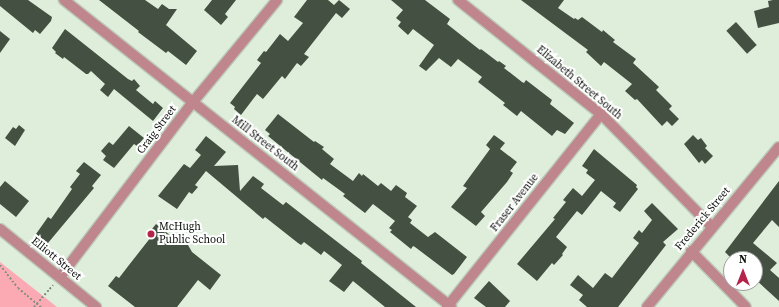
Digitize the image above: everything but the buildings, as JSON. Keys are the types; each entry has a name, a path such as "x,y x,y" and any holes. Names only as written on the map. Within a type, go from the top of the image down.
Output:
{"street":[{"name":"Mill Street South","path":"64,0 449,306"},
{"name":"Elizabeth Street South","path":"458,0 601,114 712,227"},
{"name":"Craig Street","path":"60,277 193,102 274,1"},
{"name":"Fraser Avenue","path":"449,306 601,114"},
{"name":"Frederick Street","path":"646,307 779,147"},
{"name":"Elliott Street","path":"0,229 96,307"},
{"path":"691,251 746,307"}],"path":[{"path":"0,265 18,288 41,307"},
{"path":"34,307 60,277"}],"shaded area":[{"path":"0,262 57,307 0,307"}],"place":[{"name":"McHugh Public School","path":"151,234"}]}
